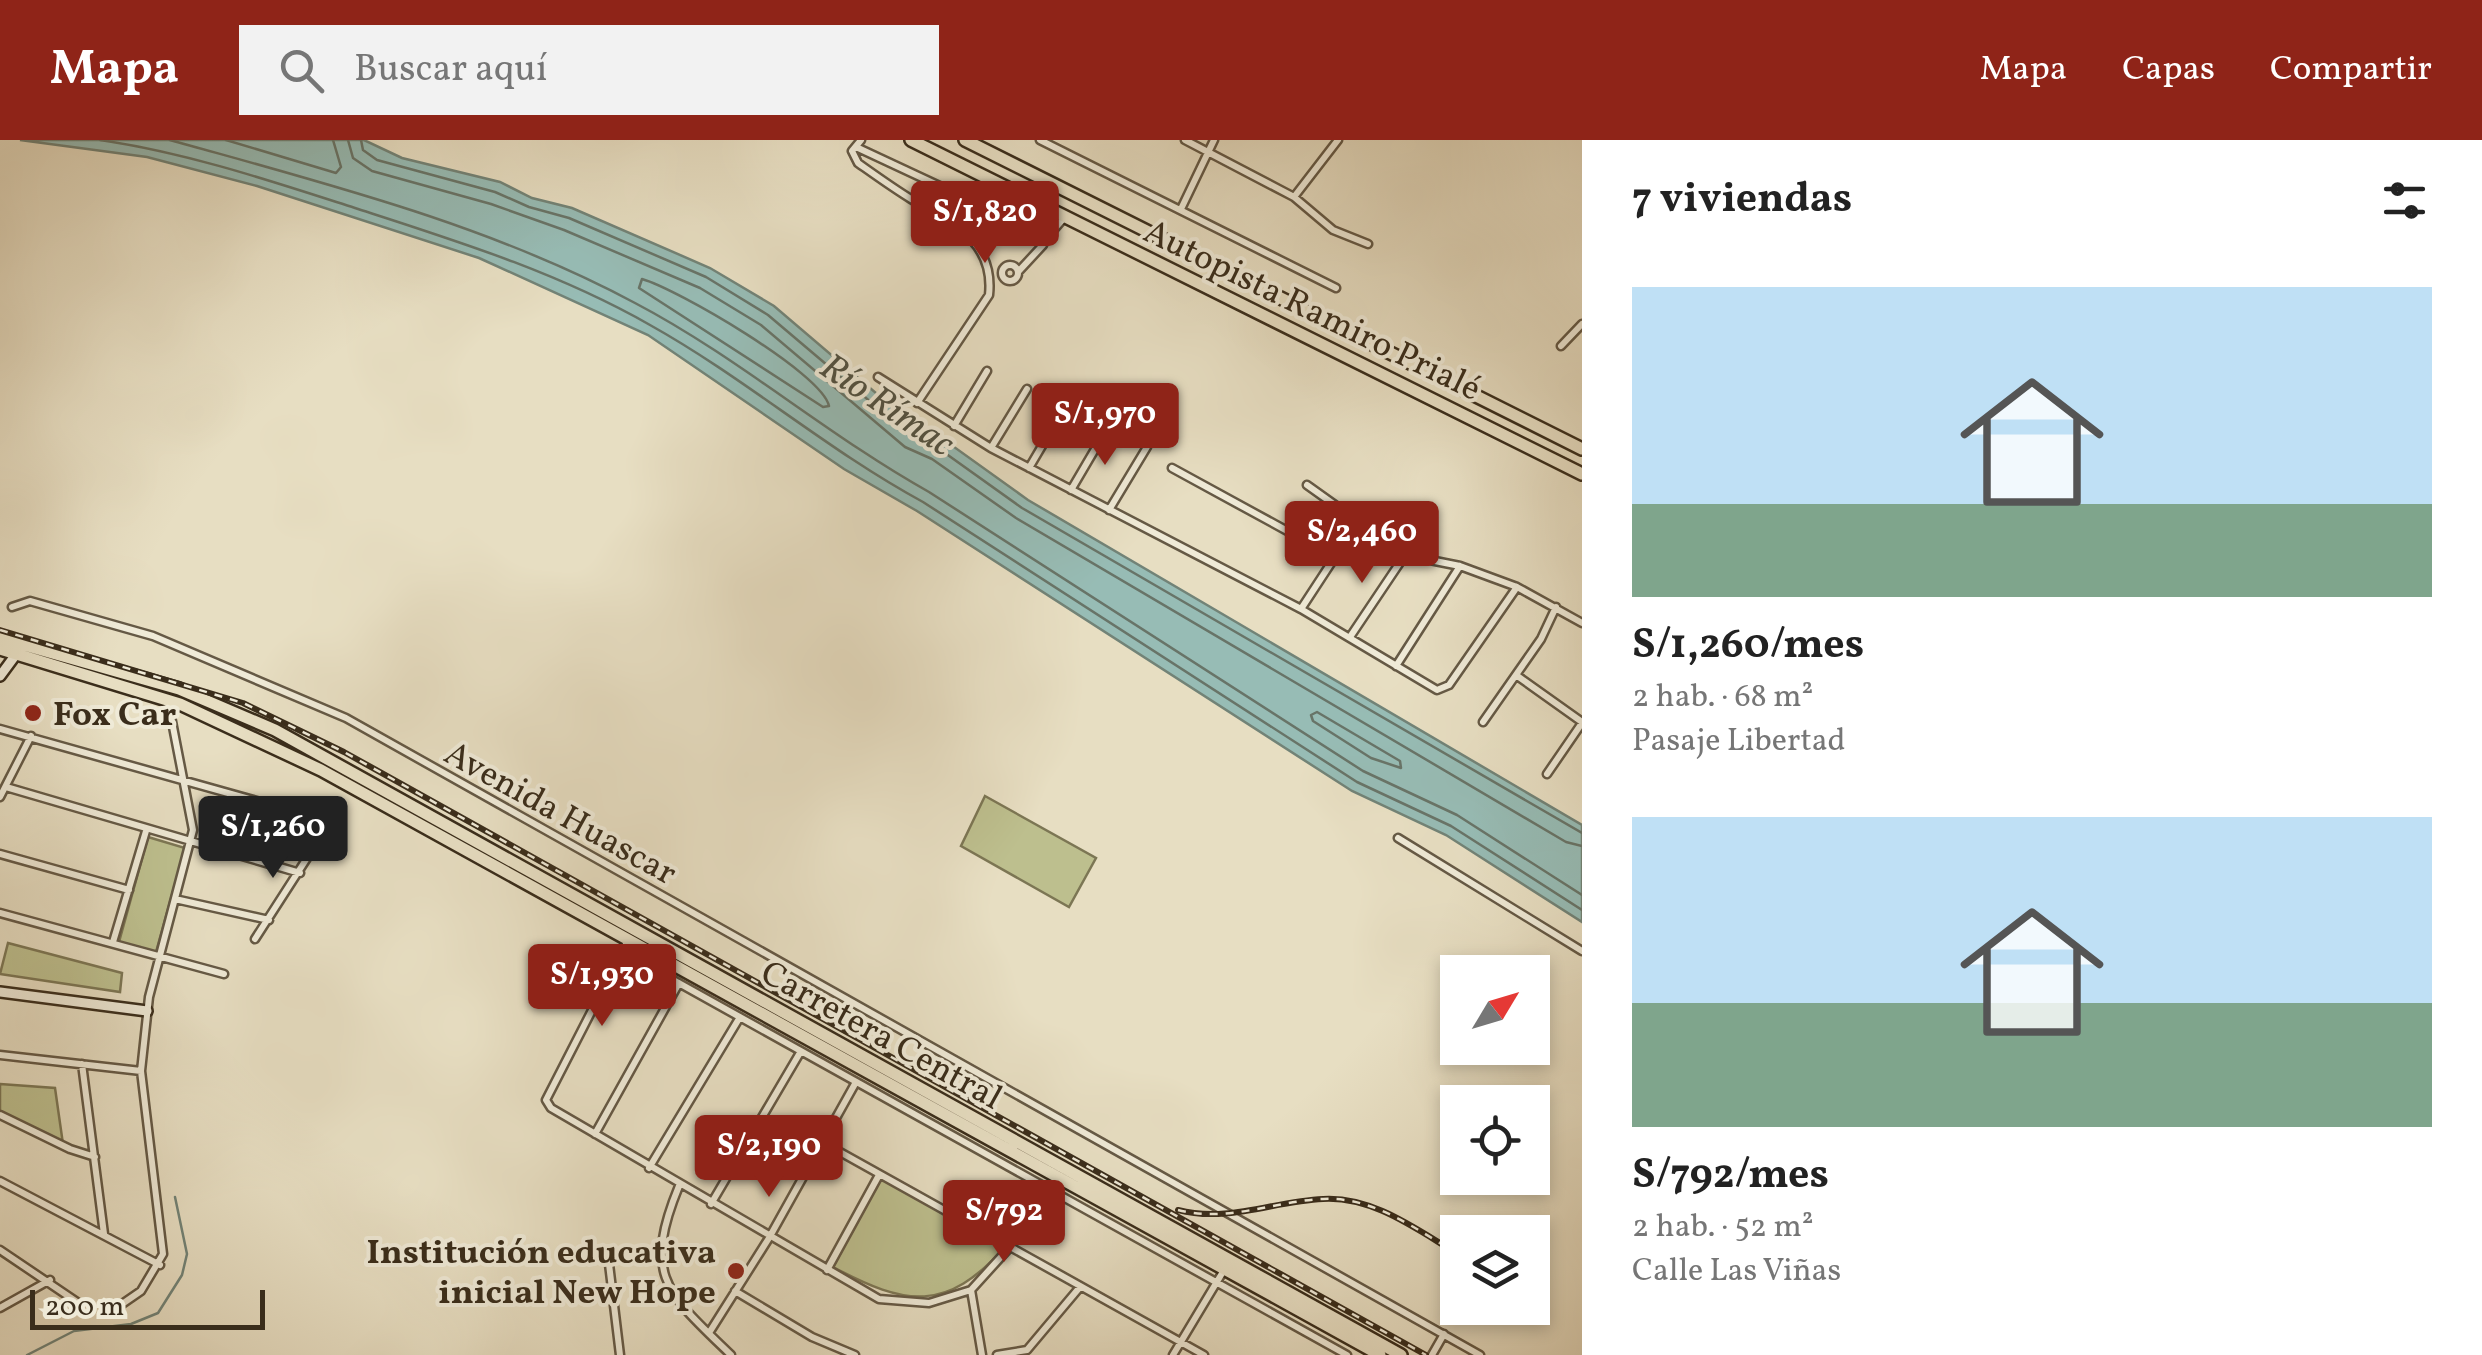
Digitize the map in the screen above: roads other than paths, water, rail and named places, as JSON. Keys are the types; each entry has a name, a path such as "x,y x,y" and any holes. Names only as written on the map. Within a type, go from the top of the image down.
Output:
{"highway":[{"name":"Autopista Ramiro Prialé","path":"911,140 1582,474"},
{"name":"Autopista Ramiro Prialé","path":"966,140 1582,449"},
{"name":"Carretera Central","path":"0,638 179,689 275,730 1380,1355"},
{"name":"Carretera Central","path":"6,652 168,700 321,770 626,946 688,964 1402,1355"}],"street":[{"path":"1040,140 1336,288"},
{"path":"1184,140 1294,197 1321,223 1368,244"},
{"path":"1181,209 1214,140"},
{"path":"1294,197 1338,140"},
{"path":"917,402 989,295 990,281 984,256 956,222 912,200 858,163 852,156 858,143 1038,232 1043,242"},
{"path":"1018,272 1038,255 1043,242 1065,217"},
{"path":"1561,346 1582,324"},
{"path":"954,426 988,371"},
{"path":"878,377 991,448 1300,609 1437,690 1449,684 1517,587"},
{"path":"991,448 1026,389"},
{"path":"1029,468 1066,404"},
{"path":"1072,490 1108,427"},
{"path":"1109,510 1147,447"},
{"path":"1172,468 1335,557"},
{"path":"1307,485 1405,555 1460,566 1517,587 1582,623"},
{"path":"1300,609 1356,522"},
{"path":"1350,637 1405,555"},
{"path":"1396,666 1460,566"},
{"name":"Avenida Huascar","path":"12,607 30,602 153,636 346,718 1480,1355"},
{"path":"1482,722 1516,675 1556,607"},
{"path":"0,676 6,652"},
{"path":"1516,675 1582,723 1547,774"},
{"path":"112,1311 141,1292 163,1254 141,1070 147,1010 194,830 168,700"},
{"path":"0,729 278,806"},
{"path":"0,797 31,736"},
{"path":"6,788 300,873"},
{"path":"114,942 146,831"},
{"path":"1398,838 1582,951"},
{"path":"255,940 318,840"},
{"path":"0,854 129,890"},
{"path":"175,899 269,920"},
{"path":"0,913 224,974"},
{"path":"1044,1187 1010,1247 970,1290 930,1303 880,1300 649,1168 550,1108 546,1098 626,946 679,983 1346,1355"},
{"path":"595,1134 679,983"},
{"path":"0,992 147,1010"},
{"path":"649,1168 740,1017"},
{"path":"711,1204 801,1051"},
{"path":"0,1055 141,1070"},
{"path":"82,1064 104,1235"},
{"path":"709,1334 769,1238 856,1082"},
{"path":"0,1115 70,1150 95,1156"},
{"path":"822,1142 1204,1355"},
{"path":"827,1271 880,1175"},
{"path":"1,1183 160,1264"},
{"path":"680,1186 664,1222 661,1266 686,1312 732,1355"},
{"path":"0,1250 50,1280 77,1302"},
{"path":"609,1264 620,1355"},
{"path":"1173,1355 1224,1268"},
{"path":"0,1308 50,1280"},
{"path":"996,1355 1028,1353 1080,1287"},
{"path":"970,1290 982,1355"},
{"path":"735,1292 812,1337 855,1355"},
{"path":"1432,1355 1444,1334"}],"water":[{"name":"Río Rímac","path":"20,140 364,140 402,158 500,182 532,198 572,208 710,268 774,306 918,429 943,439 1028,500 1582,825 1582,922 1446,835 1352,791 917,511 844,469 648,335 479,258 257,186 147,157"}],"waterway":[{"path":"27,1355 74,1331 131,1324 158,1313 182,1275 187,1254 175,1197"}],"railway":[{"path":"0,630 243,703 344,752 1426,1355"},
{"path":"1178,1210 1215,1214 1341,1200 1394,1216 1440,1243"}],"place":[{"name":"Fox Car","path":"33,713"},
{"name":"Institución educativa inicial New Hope","path":"736,1271"}]}
